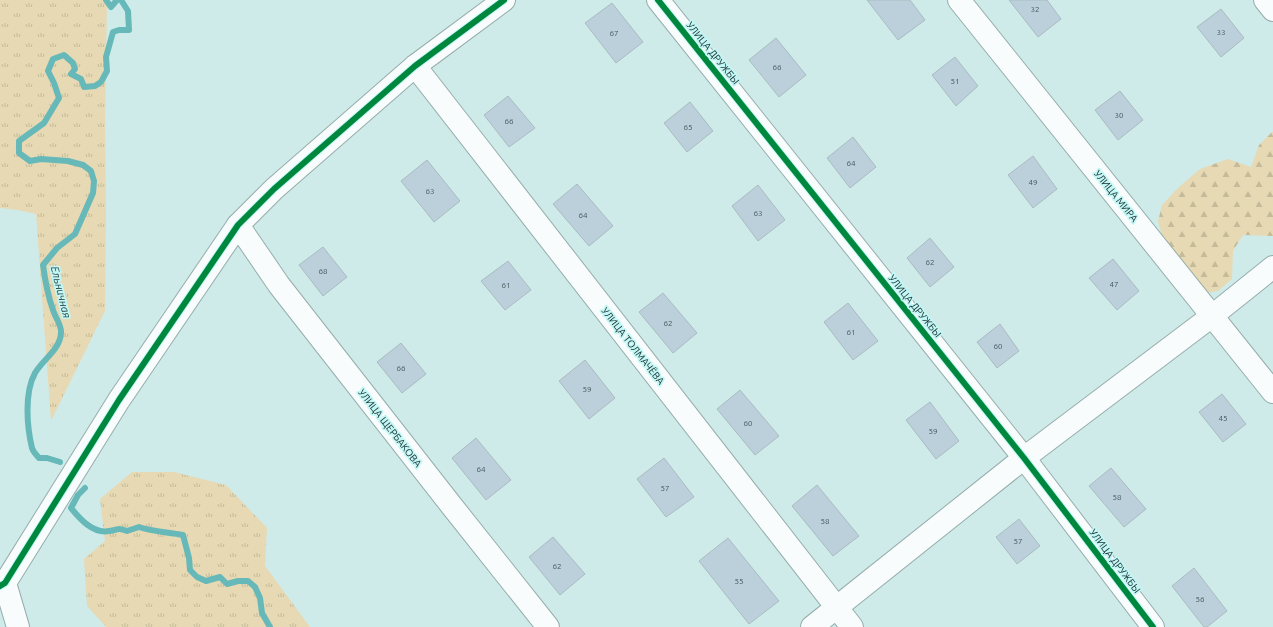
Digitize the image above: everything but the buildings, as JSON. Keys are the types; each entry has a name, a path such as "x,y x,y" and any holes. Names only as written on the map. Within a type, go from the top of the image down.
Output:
{"street":[{"path":"18,627 2,584 118,400 238,225 274,188 415,66 504,0"},
{"name":"УЛИЦА ДРУЖБЫ","path":"658,0 1024,458 1153,627"},
{"name":"УЛИЦА МИРА","path":"959,0 1273,392"},
{"path":"1265,0 1273,10"},
{"name":"УЛИЦА ТОЛМАЧЁВА","path":"415,66 852,627"},
{"name":"УЛИЦА ЩЕРБАКОВА","path":"238,225 279,285 548,627"},
{"path":"812,627 1024,458 1212,316 1273,267"}],"green space":[{"path":"0,0 107,0 105,124 105,311 51,421 36,214 0,208"},
{"path":"1272,132 1273,236 1243,235 1233,251 1232,279 1218,291 1206,293 1163,240 1158,221 1162,205 1179,187 1200,169 1228,159 1251,167 1259,145"},
{"path":"132,472 174,472 226,485 267,528 265,566 310,627 106,627 87,606 84,559 105,541 100,499"}],"waterway":[{"name":"Ельничная","path":"106,0 111,7 117,0"},
{"name":"Ельничная","path":"60,462 47,458 39,458 34,452 30,440 28,420 29,390 35,373 58,344 61,333 50,299 43,265 57,248 75,234 93,193 94,181 91,171 83,165 68,161 41,159 30,161 19,153 19,141 44,123 59,98 48,71 53,59 64,55 73,63 75,69 71,74 81,79 84,87 95,86 101,82 107,71 106,57 113,32 119,30 129,30 128,11 121,0"},
{"name":"Ельничная","path":"85,488 78,495 71,508 87,525 103,531 119,529 127,531 139,527 183,535 189,558 190,570 197,577 206,581 220,577 227,584 238,581 248,581 255,587 260,598 262,613 270,627"}],"cycle path":[{"path":"0,586 5,583 119,400 238,225 274,189 415,66 504,0"},
{"path":"658,0 1024,458 1153,627"}]}
